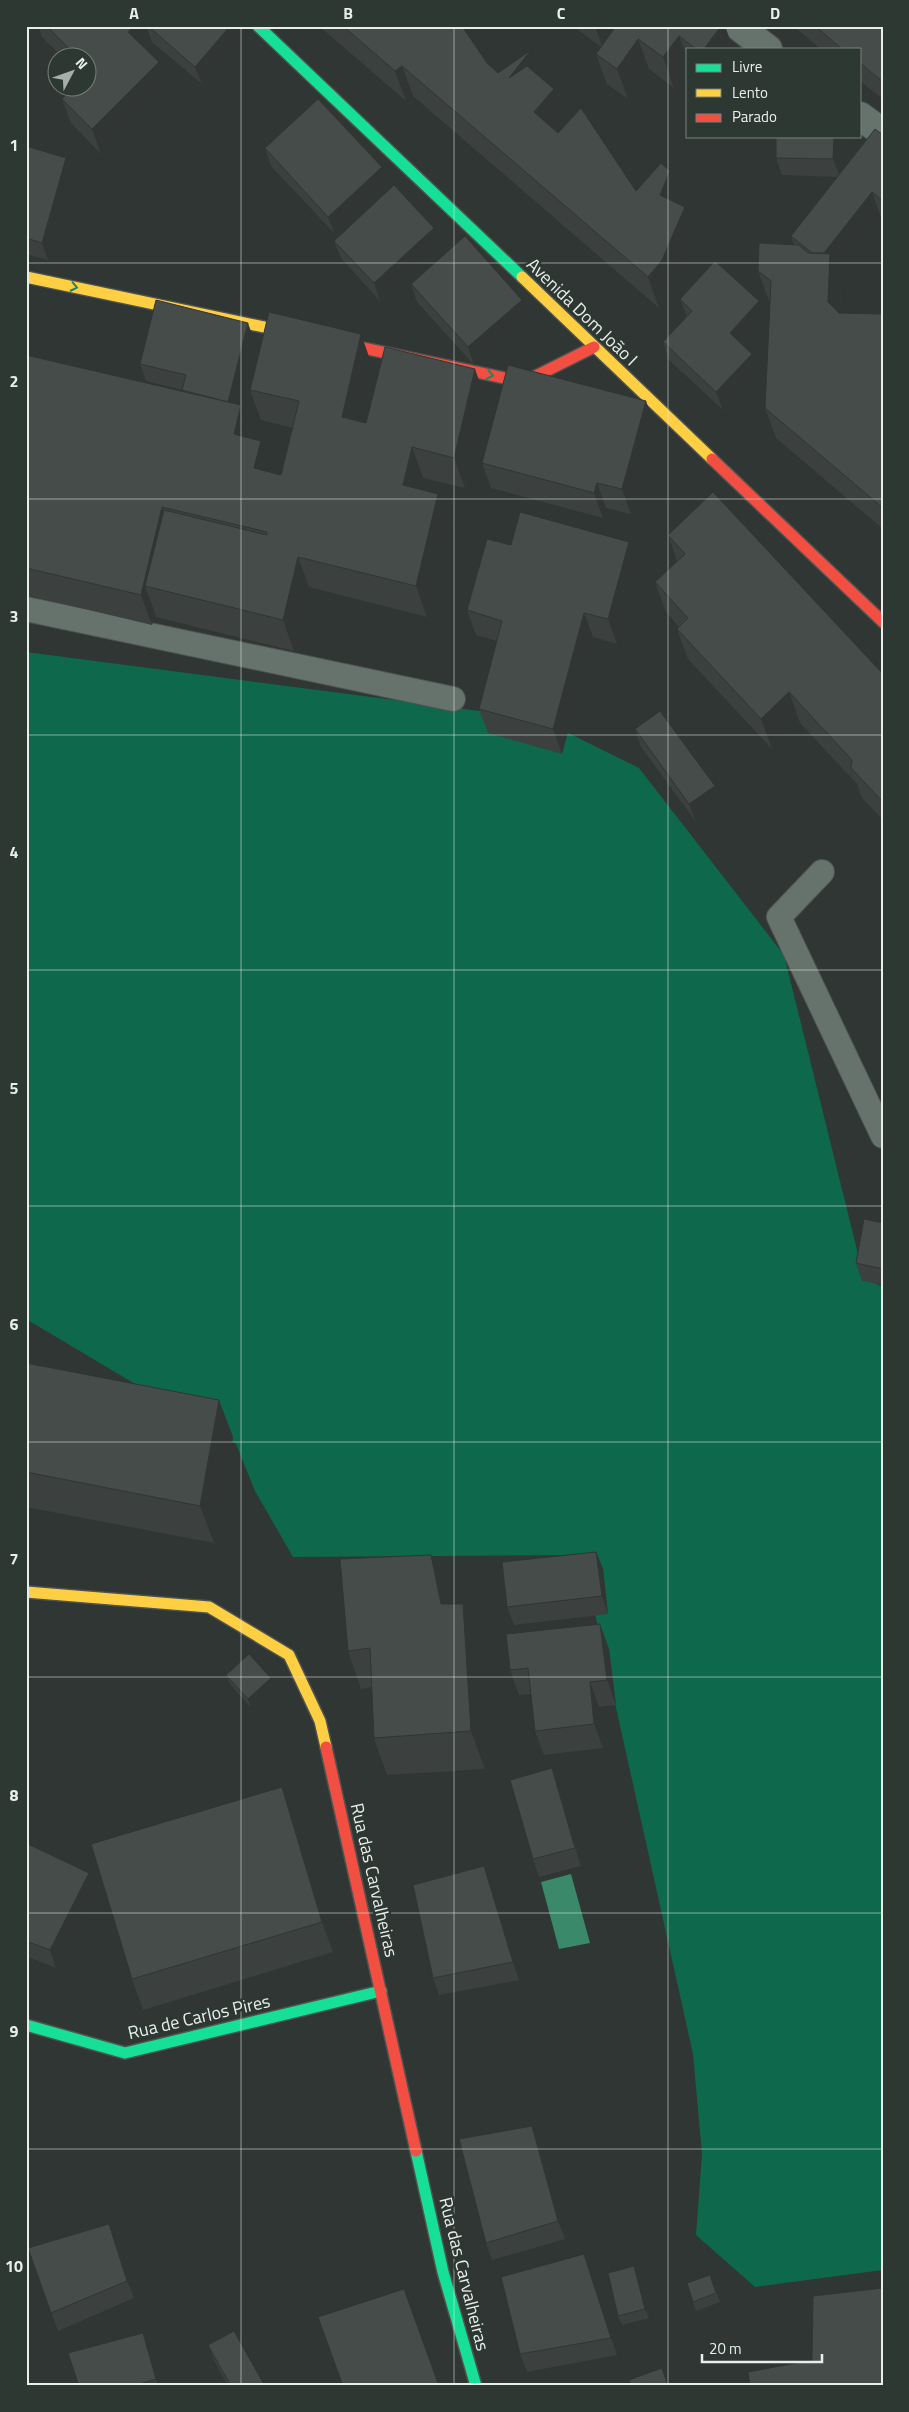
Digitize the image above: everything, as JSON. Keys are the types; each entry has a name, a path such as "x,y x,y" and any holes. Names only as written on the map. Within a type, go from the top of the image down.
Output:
{"street":[{"name":"Avenida Dom João I","path":"258,26 883,622"},
{"path":"738,26 767,48"},
{"path":"862,117 883,133"},
{"path":"26,277 524,382 594,347"},
{"name":"Rua das Carvalheiras","path":"26,1592 209,1607 289,1655 320,1721 443,2272 476,2386"},
{"name":"Rua de Carlos Pires","path":"26,2025 125,2053 381,1991"}],"lane":[{"path":"26,609 453,699"},
{"path":"822,872 779,917 883,1136"}],"shaded area":[{"path":"26,652 540,719 639,768 784,955 864,1278 883,1287 883,2270 755,2287 696,2235 702,2154 693,2054 582,1555 293,1557 255,1491 236,1444 26,1319"},
{"path":"571,1874 590,1943 559,1949 541,1882"}],"building":[{"path":"47,26 133,26 128,32 159,62 92,129 62,99 98,98 98,48 68,48"},
{"path":"148,26 230,26 195,67"},
{"path":"343,26 462,26 487,63 498,73 531,50 509,78 527,66 554,89 534,112 558,133 581,108 636,191 661,163 670,171 660,195 685,207 662,260 648,277 402,66 395,71"},
{"path":"616,26 721,26 705,48 695,48 679,36 663,57 638,39 617,69 596,54"},
{"path":"815,26 883,26 883,82 862,65 862,48 841,48"},
{"path":"318,99 382,167 328,217 265,148"},
{"path":"875,129 883,135 883,201 872,192 824,253 812,253 791,236"},
{"path":"776,138 834,138 833,159 776,158"},
{"path":"26,146 66,158 42,243 26,238"},
{"path":"394,185 434,228 374,283 334,241"},
{"path":"465,236 522,300 468,347 411,284"},
{"path":"759,243 799,245 808,253 830,254 828,302 839,313 883,314 883,508 765,408 771,281 758,271"},
{"path":"715,261 759,301 730,333 752,354 716,392 663,342 692,311 680,299"},
{"path":"156,300 248,323 228,402 182,390 186,375 140,364"},
{"path":"269,312 361,334 342,417 366,423 385,347 475,369 454,458 412,447 403,485 438,494 416,586 298,557 283,620 145,586 164,510 267,535 267,532 162,507 141,595 26,568 26,355 241,405 234,434 261,441 254,468 281,475 299,401 250,390"},
{"path":"508,365 646,401 622,489 597,483 594,493 482,463"},
{"path":"713,492 883,674 883,802 851,768 852,760 789,692 761,719 677,629 688,618 655,582 685,554 668,535"},
{"path":"520,512 629,542 608,619 584,613 553,729 479,709 502,621 467,610 487,539 511,545"},
{"path":"660,711 715,786 689,804 635,729"},
{"path":"864,1219 883,1223 883,1269 856,1263"},
{"path":"26,1363 219,1400 200,1506 26,1472"},
{"path":"596,1552 602,1596 507,1607 502,1562"},
{"path":"431,1555 441,1604 463,1604 471,1731 374,1738 370,1648 348,1651 340,1559"},
{"path":"600,1624 607,1680 590,1682 594,1724 535,1731 528,1668 510,1670 506,1634"},
{"path":"249,1654 271,1678 248,1699 226,1675"},
{"path":"552,1768 575,1848 533,1859 510,1780"},
{"path":"282,1787 322,1922 132,1979 91,1844"},
{"path":"28,1844 89,1873 50,1950 26,1941 26,1848"},
{"path":"484,1866 513,1962 433,1978 413,1885"},
{"path":"532,2126 558,2221 486,2243 459,2139"},
{"path":"109,2224 127,2281 51,2313 28,2248"},
{"path":"584,2254 611,2338 520,2354 501,2277"},
{"path":"634,2266 645,2309 618,2316 608,2273"},
{"path":"710,2275 716,2293 693,2302 687,2283"},
{"path":"883,2288 883,2386 750,2386 748,2372 812,2360 813,2296"},
{"path":"404,2289 439,2386 343,2386 318,2317"},
{"path":"234,2331 265,2386 231,2386 208,2345"},
{"path":"143,2333 156,2379 133,2386 79,2386 68,2353"},
{"path":"662,2368 668,2386 631,2386 629,2380"}],"traffic: fast":[{"path":"258,26 522,277"},
{"path":"26,2025 125,2053 381,1991"},
{"path":"416,2151 443,2272 476,2386"}],"traffic: slow":[{"path":"26,277 297,334"},
{"path":"522,277 712,459"},
{"path":"26,1592 209,1607 289,1655 320,1721 326,1747"}],"traffic: jam":[{"path":"297,334 524,382 594,347"},
{"path":"712,459 883,622"},
{"path":"326,1747 416,2151"}]}
